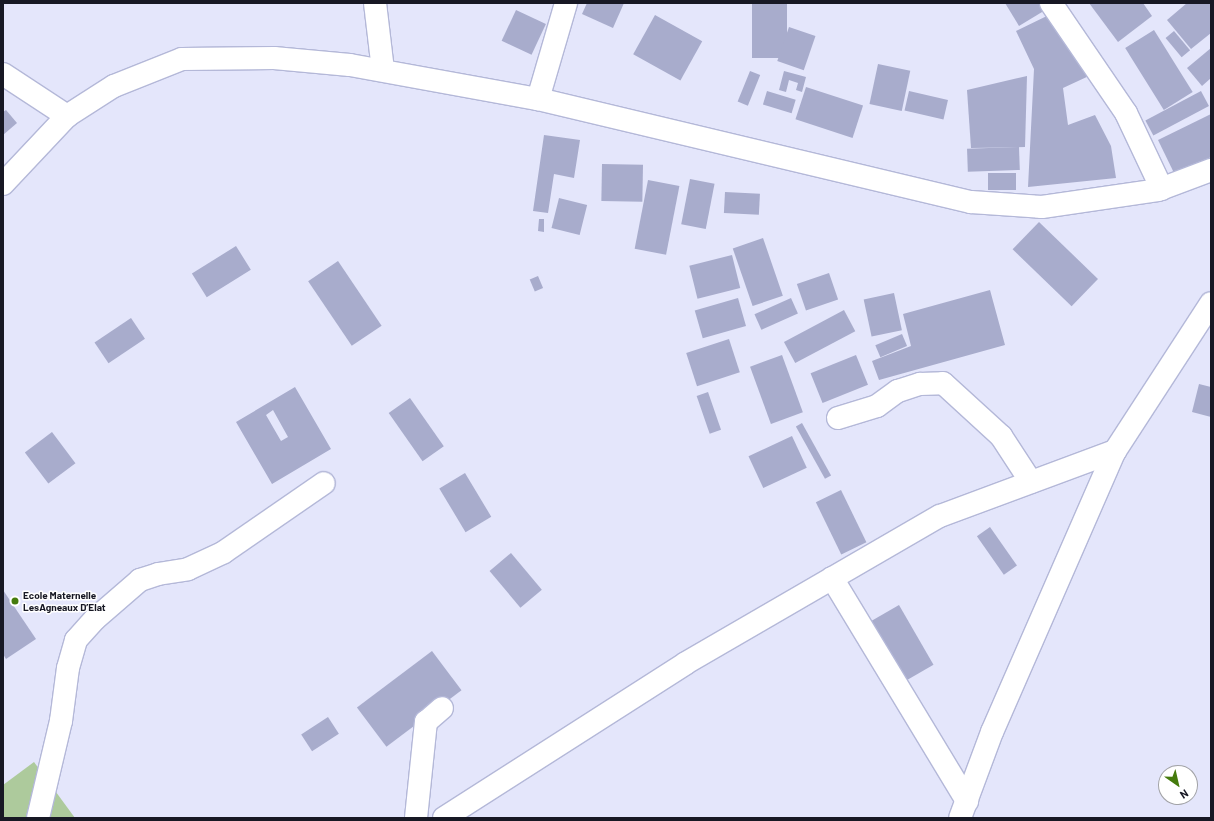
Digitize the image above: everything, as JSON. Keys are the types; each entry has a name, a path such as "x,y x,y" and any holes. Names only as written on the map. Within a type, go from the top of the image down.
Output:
{"street":[{"path":"375,3 383,70"},
{"path":"538,99 566,3"},
{"path":"1051,3 1126,113 1162,189"},
{"path":"3,184 67,116 114,86 182,58 274,58 383,70 538,99 972,202 1042,207 1162,189 1211,170"},
{"path":"3,74 67,116"},
{"path":"964,809 992,732 1115,451 1211,304"},
{"path":"838,418 877,406 898,391 920,384 943,382 1001,436 1031,482"},
{"path":"444,818 686,663 940,516 1115,451"},
{"path":"38,818 61,721 68,668 76,640 95,619 140,580 158,574 188,569 224,552 324,483"},
{"path":"832,578 964,809"},
{"path":"416,818 426,722 442,708"}],"green space":[{"path":"34,762 75,818 3,818 3,785"}],"building":[{"path":"587,3 624,3 613,28 582,14"},
{"path":"752,3 787,3 787,58 752,58"},
{"path":"1005,3 1043,3 1047,9 1019,26"},
{"path":"1089,3 1143,3 1152,16 1118,42"},
{"path":"1187,3 1211,3 1211,33 1191,49 1167,20"},
{"path":"516,10 546,24 532,55 502,41"},
{"path":"1053,13 1091,75 1063,88 1068,125 1095,115 1111,146 1116,178 1028,187 1034,69 1016,31"},
{"path":"655,15 702,41 680,81 633,54"},
{"path":"789,27 815,36 804,70 777,61"},
{"path":"1154,30 1193,92 1164,110 1125,48"},
{"path":"1174,31 1190,50 1182,57 1166,38"},
{"path":"1211,48 1211,78 1202,86 1187,68"},
{"path":"878,64 910,71 902,111 869,104"},
{"path":"750,71 760,75 748,106 738,102"},
{"path":"784,71 806,77 802,92 796,90 798,83 789,80 786,92 779,90"},
{"path":"1027,76 1025,147 971,148 967,90"},
{"path":"806,87 863,106 853,138 795,119"},
{"path":"767,91 796,100 792,113 763,104"},
{"path":"909,91 948,100 943,119 905,110"},
{"path":"1201,91 1209,106 1153,136 1145,121"},
{"path":"6,110 17,123 3,135 3,112"},
{"path":"1211,114 1211,157 1175,175 1158,140"},
{"path":"544,135 580,140 574,178 554,174 548,213 533,211"},
{"path":"1019,147 1020,170 968,172 967,149"},
{"path":"602,164 643,165 642,202 601,201"},
{"path":"988,173 1016,173 1016,190 988,190"},
{"path":"690,179 715,184 706,229 681,224"},
{"path":"648,180 679,186 666,255 635,249"},
{"path":"725,192 760,194 759,215 724,213"},
{"path":"559,198 587,205 580,235 552,228"},
{"path":"539,219 544,219 544,232 538,231"},
{"path":"1039,222 1098,279 1072,306 1013,249"},
{"path":"763,238 783,296 753,306 733,248"},
{"path":"236,246 251,270 207,297 192,274"},
{"path":"732,255 740,288 698,299 689,266"},
{"path":"338,261 382,326 352,346 308,281"},
{"path":"829,273 838,299 806,311 797,284"},
{"path":"538,276 543,288 535,291 530,280"},
{"path":"990,290 1005,345 879,380 872,361 911,346 903,314"},
{"path":"894,293 902,330 872,337 864,299"},
{"path":"738,298 746,326 703,338 695,310"},
{"path":"791,298 798,314 761,330 754,314"},
{"path":"844,310 855,331 795,363 784,342"},
{"path":"131,318 145,339 109,363 95,343"},
{"path":"902,334 907,346 880,357 875,345"},
{"path":"729,339 740,372 697,386 686,353"},
{"path":"782,355 803,412 771,424 750,367"},
{"path":"856,355 868,385 823,403 811,373"},
{"path":"1199,384 1211,387 1211,417 1192,412"},
{"path":"295,387 331,449 272,484 236,422","holes":["273,410 288,437 281,441 266,415"]},
{"path":"708,392 721,430 710,434 697,396"},
{"path":"410,398 444,446 423,461 389,413"},
{"path":"802,423 831,475 825,479 796,426"},
{"path":"52,432 75,463 48,484 25,452"},
{"path":"792,436 807,468 763,488 748,456"},
{"path":"465,473 491,517 466,532 439,488"},
{"path":"841,490 866,542 841,554 816,502"},
{"path":"990,527 1017,566 1004,575 977,536"},
{"path":"511,553 542,590 520,608 490,571"},
{"path":"3,590 36,639 6,659 3,654"},
{"path":"899,605 934,665 902,683 868,623"},
{"path":"432,651 461,690 386,747 357,708"},
{"path":"328,717 339,734 312,751 301,734"}],"place":[{"name":"Ecole Maternelle LesAgneaux D’Elat","path":"15,601"}]}
